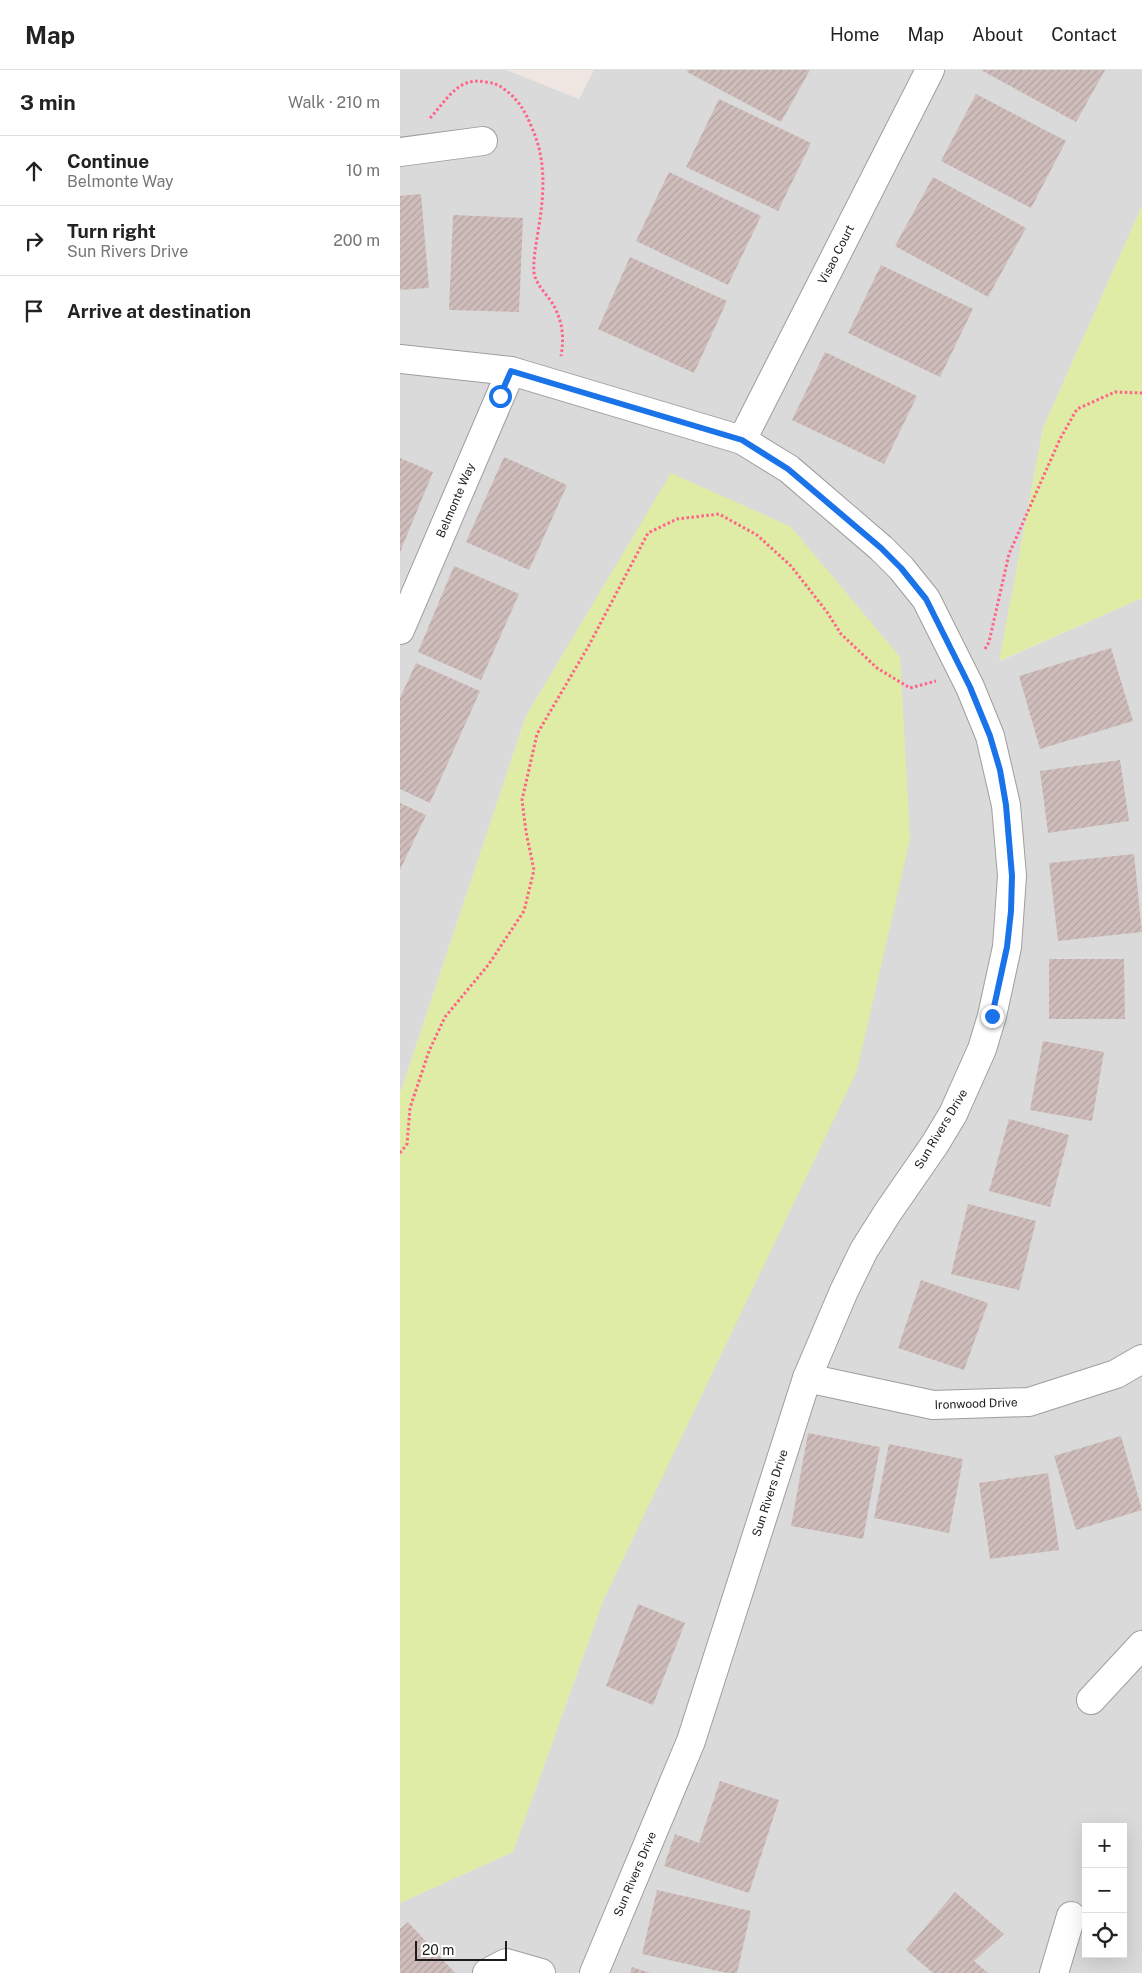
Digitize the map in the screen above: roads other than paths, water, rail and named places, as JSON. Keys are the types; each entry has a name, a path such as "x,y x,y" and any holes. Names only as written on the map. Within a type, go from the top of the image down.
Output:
{"street":[{"name":"Visao Court","path":"742,440 930,70"},
{"path":"400,152 482,141"},
{"name":"Sun Rivers Drive","path":"400,359 511,371 742,440 788,469 901,568 926,599 970,687 990,736 1001,779 1010,840 1012,876 1007,947 992,1016 982,1049 968,1082 935,1144 864,1250 844,1290 807,1378 691,1741 594,1973"},
{"name":"Belmonte Way","path":"400,630 511,371"},
{"name":"Ironwood Drive","path":"807,1378 933,1405 1029,1402 1116,1374 1142,1359"},
{"path":"1091,1700 1142,1645"},
{"path":"1054,1973 1071,1916"},
{"path":"488,1973 506,1963 541,1973"}]}
